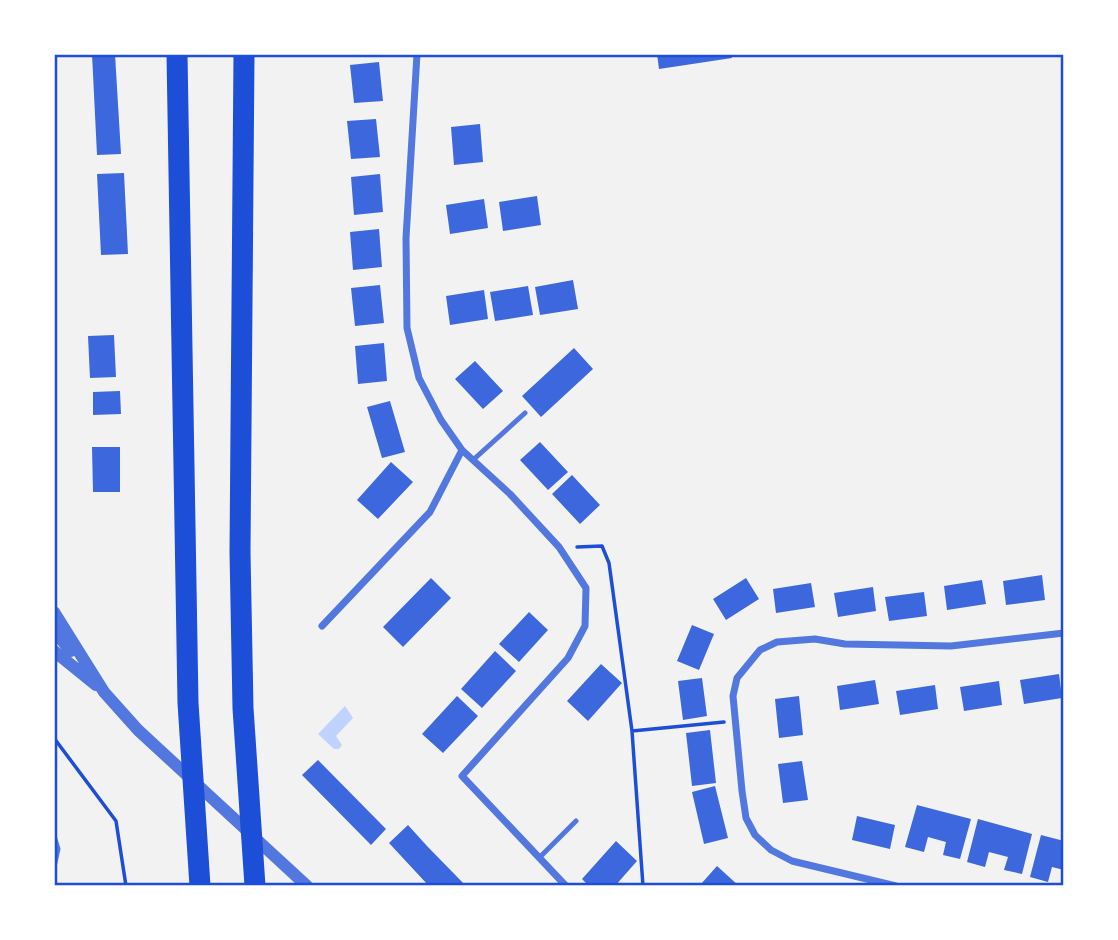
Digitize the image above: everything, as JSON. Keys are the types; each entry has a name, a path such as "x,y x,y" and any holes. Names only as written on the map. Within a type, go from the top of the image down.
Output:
{"highway":[{"path":"177,54 188,703 200,886"},
{"path":"244,54 240,552 243,708 255,886"}],"street":[{"path":"417,54 406,238 407,328 419,378 441,420 462,450 510,494 559,547 586,588 585,626 568,658 462,776 566,886"},
{"path":"322,626 430,512 462,450"},
{"path":"54,612 104,692"},
{"path":"54,631 138,730 307,886"},
{"path":"896,886 792,861 771,850 755,835 746,818 733,696 737,678 760,650 776,642 815,639 845,644 951,646 1064,632"},
{"path":"54,651 104,692"}],"lane":[{"path":"473,460 525,413"},
{"path":"539,858 576,821"},
{"path":"54,836 58,849 54,867"}],"path":[{"path":"559,547 602,546 610,563 632,731 643,886"},
{"path":"632,731 736,720"},
{"path":"54,738 116,821 127,886"}],"water":[{"path":"345,706 353,718 336,736 342,745 339,749 334,749 318,734"}],"building":[{"path":"92,54 115,54 121,154 97,155"},
{"path":"657,54 731,54 732,58 659,69"},
{"path":"379,62 383,101 354,103 350,65"},
{"path":"376,119 380,157 351,159 347,121"},
{"path":"480,124 483,162 454,165 451,127"},
{"path":"124,173 128,254 101,255 97,174"},
{"path":"380,174 383,212 354,215 351,177"},
{"path":"537,196 541,225 503,231 499,202"},
{"path":"484,199 488,228 450,234 446,205"},
{"path":"379,229 382,267 353,270 350,232"},
{"path":"573,280 578,309 540,315 535,287"},
{"path":"380,285 384,323 355,326 351,288"},
{"path":"528,286 533,315 495,321 490,292"},
{"path":"484,290 488,319 450,325 446,296"},
{"path":"114,335 116,377 90,378 88,336"},
{"path":"384,343 387,381 358,384 355,346"},
{"path":"574,348 593,369 541,417 522,396"},
{"path":"475,361 503,391 483,409 455,379"},
{"path":"120,391 121,414 93,415 93,392"},
{"path":"390,401 405,452 382,458 367,407"},
{"path":"540,442 568,472 548,490 520,460"},
{"path":"92,447 120,447 120,492 93,492"},
{"path":"391,462 413,482 378,519 357,500"},
{"path":"572,475 600,505 580,524 552,494"},
{"path":"1042,575 1045,600 1006,605 1003,581"},
{"path":"431,578 451,598 403,647 383,627"},
{"path":"746,578 759,599 726,620 713,599"},
{"path":"982,580 986,604 947,610 944,586"},
{"path":"811,583 815,607 776,613 773,589"},
{"path":"873,587 876,611 838,617 834,593"},
{"path":"924,592 927,616 889,621 885,597"},
{"path":"529,612 548,630 519,662 499,644"},
{"path":"692,625 714,634 699,670 677,661"},
{"path":"495,651 516,671 482,708 461,689"},
{"path":"601,664 622,683 588,721 567,701"},
{"path":"1059,674 1062,698 1024,704 1020,680"},
{"path":"702,678 707,716 683,720 678,681"},
{"path":"875,680 879,704 840,710 837,686"},
{"path":"999,681 1002,705 964,711 960,687"},
{"path":"935,685 938,709 900,715 896,691"},
{"path":"457,696 478,716 443,753 422,734"},
{"path":"799,696 803,735 779,738 775,699"},
{"path":"710,730 716,783 692,786 686,733"},
{"path":"318,760 386,829 371,845 302,775"},
{"path":"802,761 808,800 783,803 778,764"},
{"path":"715,786 728,838 704,844 692,792"},
{"path":"917,805 971,819 960,859 943,855 946,842 928,837 924,852 905,847"},
{"path":"857,816 895,825 890,849 852,840"},
{"path":"978,819 1032,834 1022,874 1004,870 1008,857 989,852 985,867 967,862"},
{"path":"408,825 466,886 428,885 389,843"},
{"path":"1041,835 1064,841 1064,870 1052,867 1048,882 1030,877"},
{"path":"616,841 637,861 615,886 589,886 582,879"},
{"path":"717,866 739,886 701,884"}]}
